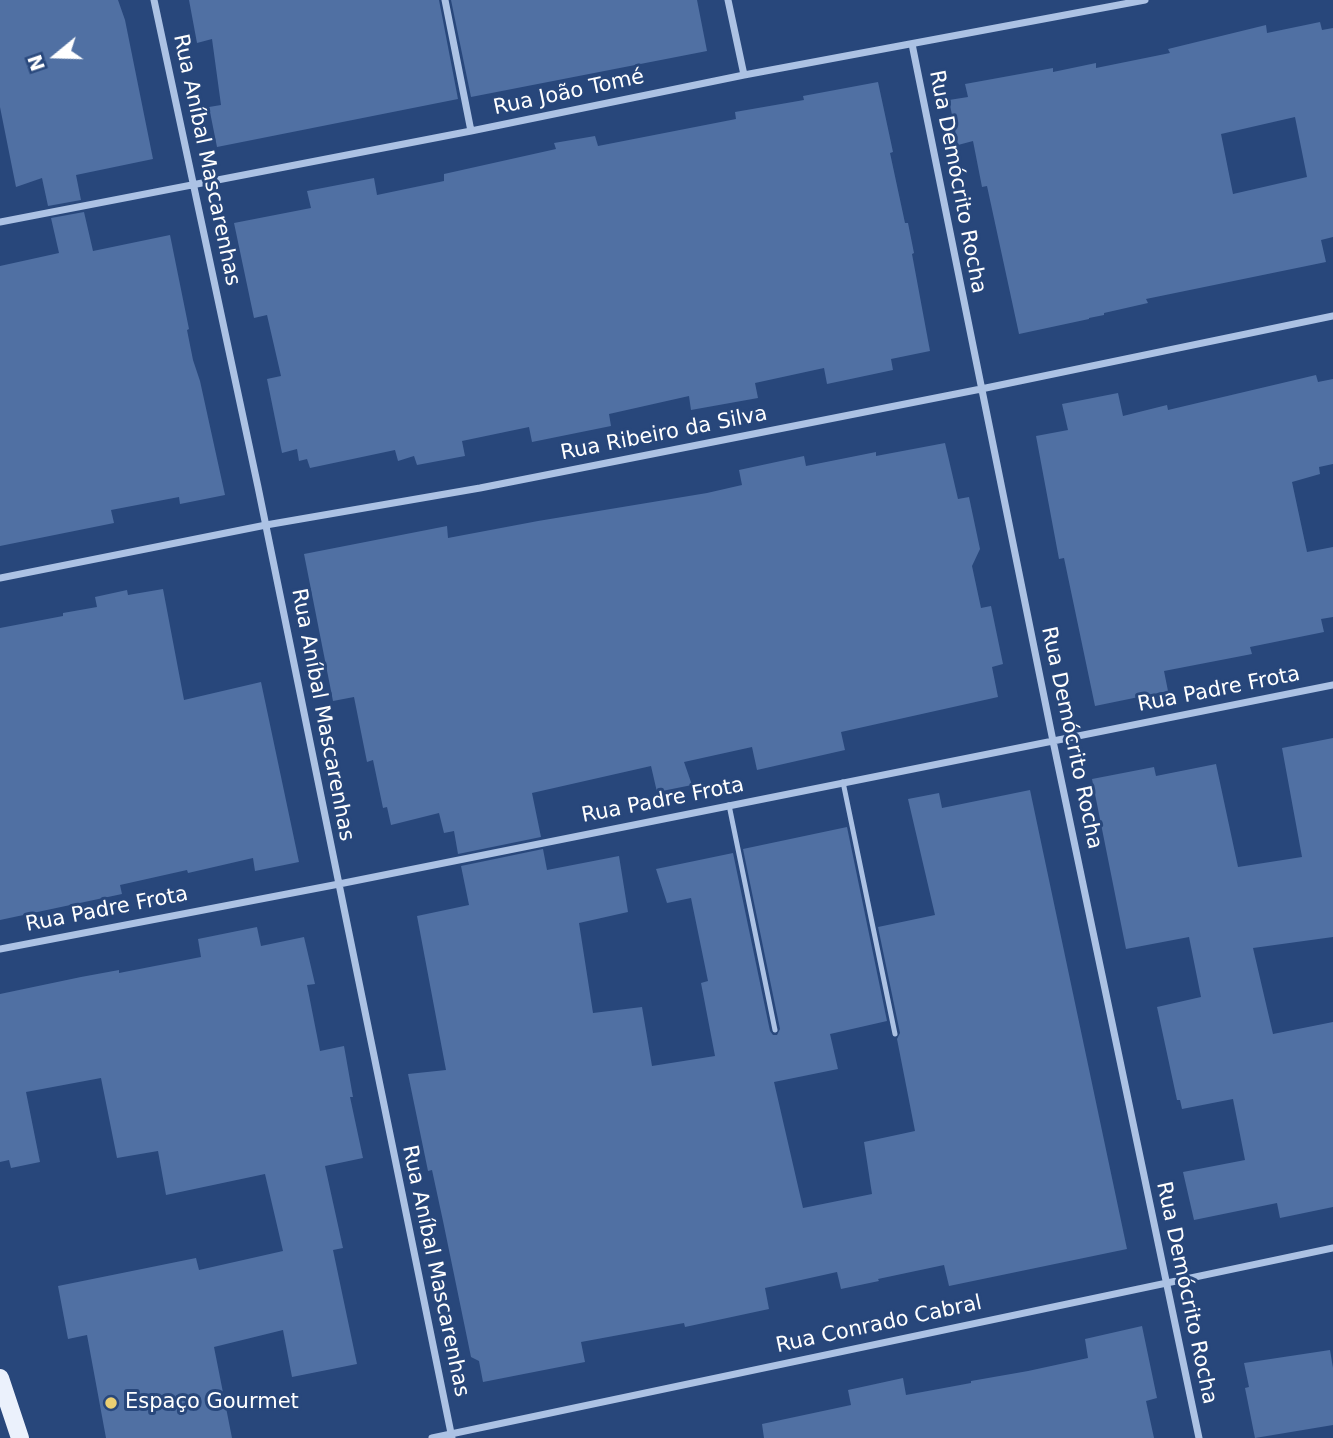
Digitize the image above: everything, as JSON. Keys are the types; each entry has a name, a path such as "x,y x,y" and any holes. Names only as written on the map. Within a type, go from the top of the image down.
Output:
{"main road":[{"path":"0,1378 20,1438"}],"street":[{"name":"Rua Aníbal Mascarenhas","path":"154,0 266,524 452,1436"},
{"path":"445,0 471,131"},
{"path":"728,0 744,75"},
{"name":"Rua João Tomé","path":"0,222 744,75 1145,0"},
{"name":"Rua Demócrito Rocha","path":"912,44 1053,741 1199,1438"},
{"name":"Rua Ribeiro da Silva","path":"0,578 266,524 480,488 1333,316"},
{"name":"Rua Padre Frota","path":"0,949 1333,685"},
{"name":"Rua Conrado Cabral","path":"432,1438 452,1436 1333,1248"}],"lane":[{"path":"843,782 895,1034"},
{"path":"729,805 775,1030"}],"building":[{"path":"0,0 118,0 125,20 153,159 76,175 81,200 48,206 42,178 16,187 0,107"},
{"path":"189,0 439,0 458,99 217,147 209,107 221,105 212,39 197,43"},
{"path":"451,0 697,0 707,51 471,97"},
{"path":"1320,22 1322,30 1333,28 1333,237 1321,240 1326,262 1146,299 1148,303 1019,334 987,186 982,187 973,141 958,145 949,100 968,97 965,84 1053,68 1053,72 1096,63 1096,68 1170,53 1168,49 1266,25 1267,33","holes":["1295,117 1307,177 1233,194 1221,134"]},
{"path":"878,82 893,152 890,153 914,253 912,254 930,351 891,359 893,370 827,384 824,368 755,383 758,398 691,410 689,396 609,414 611,426 532,442 529,427 462,441 465,456 417,465 414,456 398,461 395,450 310,468 307,459 299,461 297,449 282,453 267,379 281,376 267,315 254,318 234,223 311,208 307,191 374,178 377,195 444,181 444,174 556,149 554,143 595,136 598,146 736,119 735,112 804,100 803,96"},
{"path":"84,212 93,251 170,235 193,360 225,495 180,504 179,497 111,510 114,523 0,546 0,266 59,253 51,218"},
{"path":"1316,375 1318,382 1333,379 1333,464 1319,467 1320,474 1292,482 1307,552 1333,547 1333,617 1321,619 1324,632 1250,647 1252,654 1164,671 1168,691 1095,706 1064,558 1059,559 1036,436 1068,430 1062,404 1118,393 1123,416 1167,405 1168,410"},
{"path":"945,443 958,499 969,497 980,549 972,566 981,608 991,606 1003,664 992,667 998,697 841,732 845,750 757,770 752,747 684,762 692,785 657,792 651,766 532,793 541,837 458,854 454,831 444,833 439,813 391,825 387,807 383,808 373,760 367,762 354,697 333,701 304,554 447,526 448,538 707,493 742,485 739,470 804,456 806,466 876,452 876,456"},
{"path":"163,589 184,700 261,682 299,862 255,871 253,858 188,873 187,870 120,885 122,894 0,920 0,628 97,607 95,597 127,590 128,595"},
{"path":"1333,738 1333,937 1253,948 1273,1034 1333,1022 1333,1207 1280,1218 1277,1203 1194,1220 1183,1172 1245,1160 1233,1099 1182,1109 1180,1100 1177,1100 1157,1007 1201,997 1189,937 1126,949 1092,779 1154,767 1156,776 1216,764 1238,867 1302,857 1282,748"},
{"path":"1030,790 1127,1249 949,1286 944,1265 841,1289 837,1272 765,1288 769,1309 685,1327 684,1323 581,1342 585,1362 483,1382 479,1361 471,1357 432,1170 428,1171 408,1074 446,1070 417,916 469,905 461,866 543,849 547,870 619,856 628,912 579,923 593,1013 642,1007 652,1066 715,1056 701,983 708,981 691,898 667,903 656,869 733,853 770,1031 777,1035 780,1029 743,849 847,827 887,1021 830,1034 838,1069 774,1082 803,1208 872,1194 864,1142 915,1131 897,1039 900,1033 878,927 935,915 908,799 939,793 942,808"},
{"path":"257,927 261,946 304,937 315,984 307,985 320,1051 344,1046 353,1097 350,1097 363,1158 325,1166 343,1248 333,1250 357,1364 292,1377 283,1330 214,1347 232,1438 106,1438 87,1335 68,1339 58,1286 196,1258 199,1270 283,1251 265,1174 166,1195 158,1151 117,1158 101,1078 26,1092 40,1162 11,1168 9,1160 0,1162 0,994 201,957 198,939"},
{"path":"1142,1326 1157,1398 1146,1401 1154,1438 764,1438 762,1424 851,1405 848,1390 903,1378 906,1395 1088,1358 1085,1339"},
{"path":"1330,1350 1333,1368 1333,1425 1255,1438 1245,1388 1249,1387 1244,1363"}],"place":[{"name":"Espaço Gourmet","path":"111,1403"}]}
